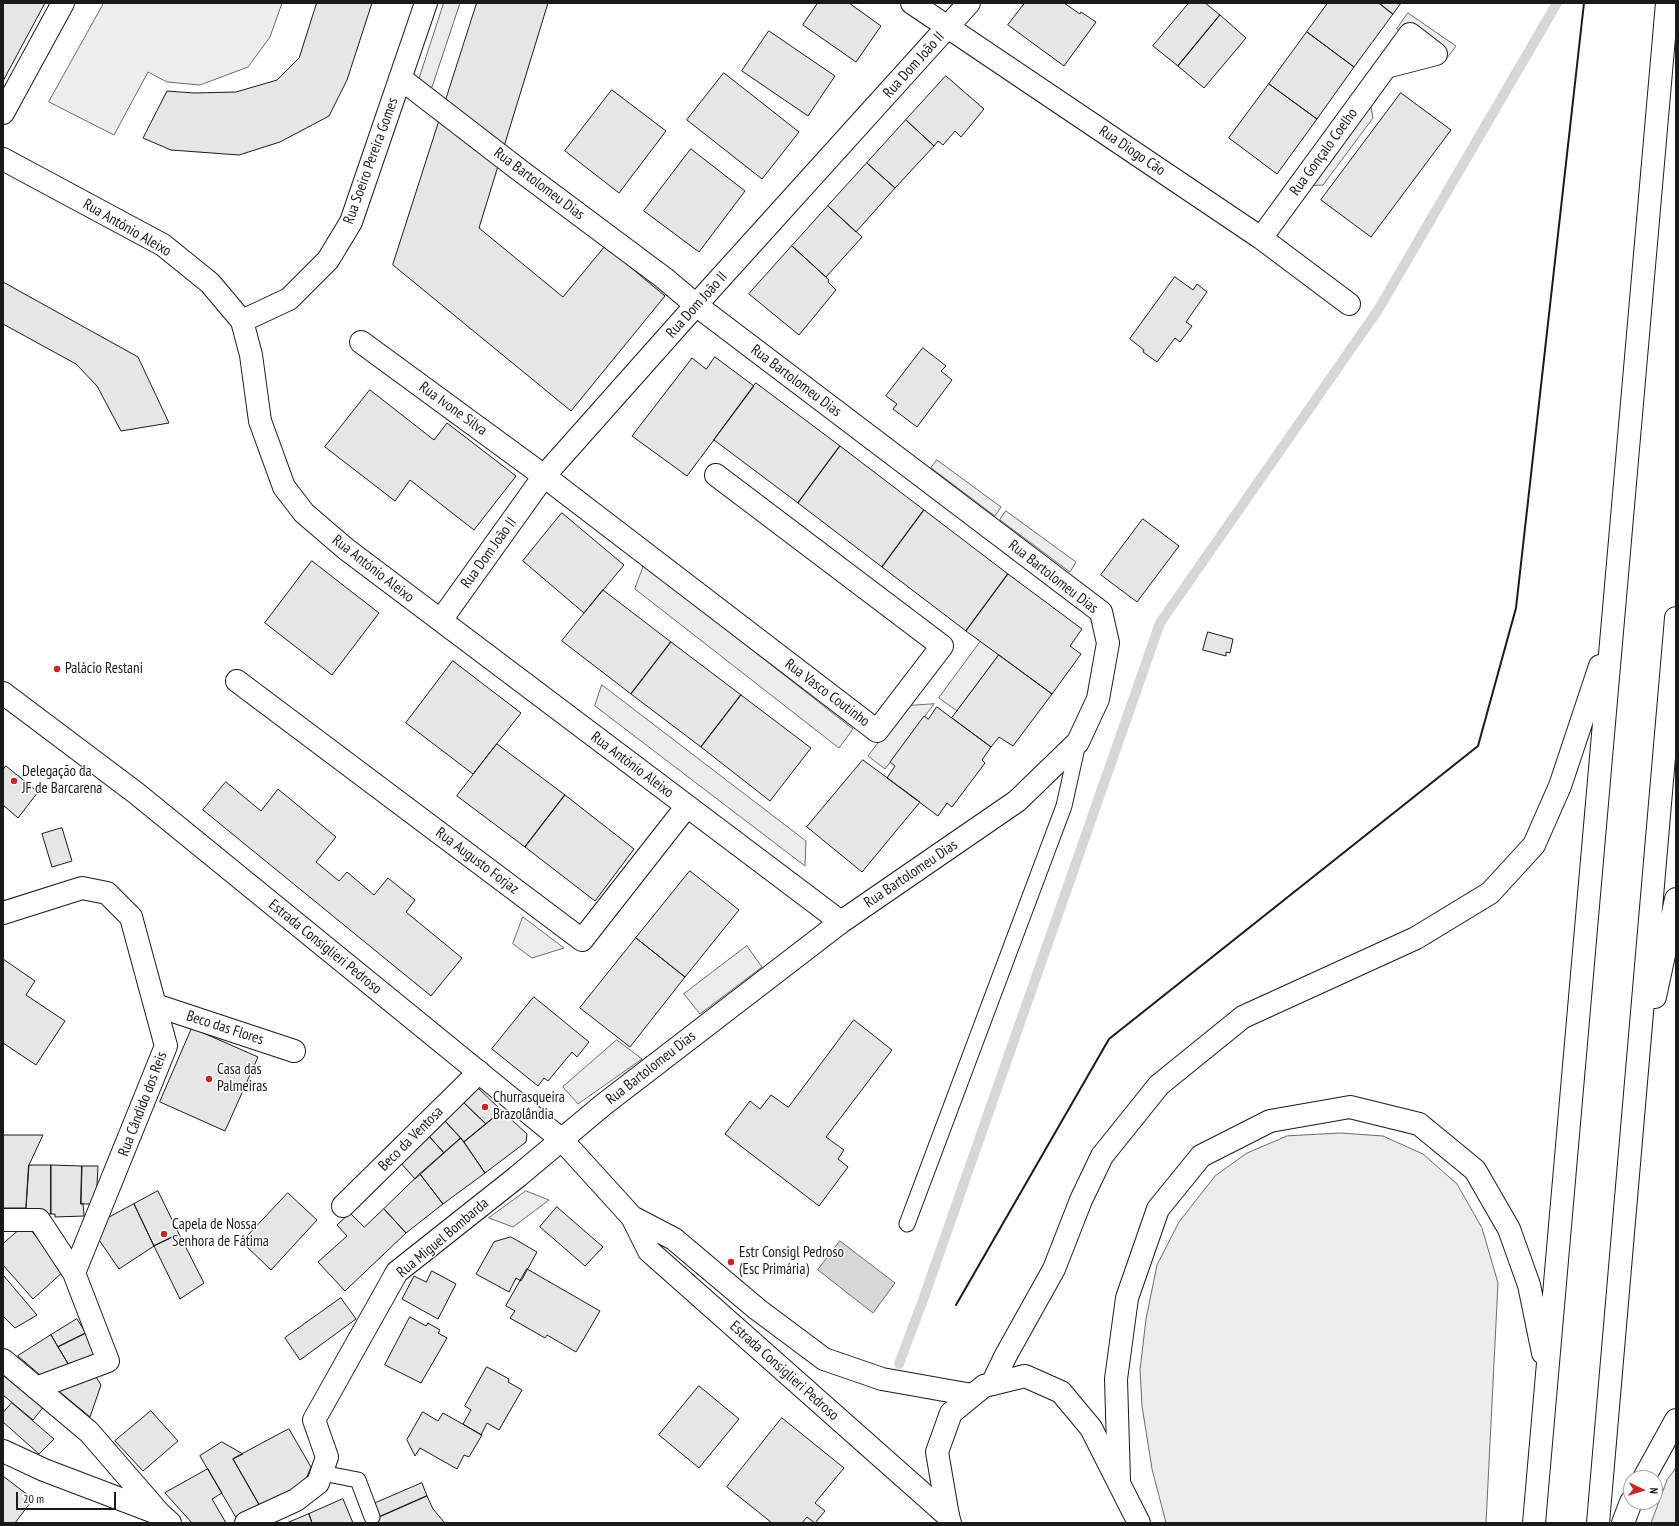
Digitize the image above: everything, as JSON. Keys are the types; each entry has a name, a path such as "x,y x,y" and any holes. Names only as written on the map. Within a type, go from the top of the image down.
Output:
{"main road":[{"path":"3,113 63,3"},
{"name":"Rua Soeiro Pereira Gomes","path":"242,321 289,299 328,260 351,222 426,3"},
{"name":"Rua Diogo Cão","path":"912,3 1262,238 1349,304"},
{"name":"Rua Dom João II","path":"441,620 544,476 696,305 969,3"},
{"path":"1534,1523 1667,3"},
{"name":"Rua Gonçalo Coelho","path":"1262,238 1386,67"},
{"name":"Rua Bartolomeu Dias","path":"400,78 518,169 664,278 696,305 1101,612 1108,643 1098,699 1078,742 1017,801 841,922 603,1105 562,1140"},
{"name":"Rua António Aleixo","path":"3,159 163,245 210,283 242,321 251,355 260,421 284,487 304,513 340,544 841,922"},
{"name":"Rua Ivone Silva","path":"361,342 544,476"},
{"name":"Rua Vasco Coutinho","path":"544,476 876,731 942,646 716,475"},
{"path":"1598,1523 1676,618"},
{"path":"992,1384 1006,1355 1054,1269 1081,1200 1102,1156 1159,1085 1243,1017 1416,938 1490,893 1534,845 1560,786 1611,630"},
{"name":"Rua Augusto Forjaz","path":"237,681 582,940 686,806"},
{"name":"Estrada Consiglieri Pedroso","path":"3,693 136,793 562,1140 632,1217 649,1251 949,1520"},
{"name":"Rua Cândido dos Reis","path":"3,912 82,888 107,893 131,917 166,1046 74,1273"},
{"path":"1635,1088 1676,899"},
{"name":"Beco das Flores","path":"155,1005 294,1051"},
{"name":"Beco da Ventosa","path":"343,1206 479,1072"},
{"path":"1119,1480 1116,1379 1126,1298 1158,1209 1201,1156 1270,1121 1350,1106 1419,1124 1475,1170 1509,1229 1529,1285 1548,1376"},
{"name":"Rua Miguel Bombarda","path":"322,1473 327,1457 314,1420 397,1272 562,1140"},
{"name":"Estrada Consiglieri Pedroso","path":"632,1217 674,1239 757,1309 824,1359 882,1379 972,1395"},
{"path":"3,1220 39,1220 74,1273 108,1362 36,1388"},
{"path":"3,1360 89,1432 165,1519"},
{"path":"949,1520 937,1452 950,1412 984,1386 1024,1376 1061,1392 1091,1428 1119,1480 1139,1523"},
{"path":"1648,1470 1676,1420"},
{"path":"3,1451 44,1470 165,1519"},
{"path":"246,1523 296,1500 318,1483 322,1473"},
{"path":"1623,1523 1629,1510"}],"lane":[{"path":"907,1224 1064,806 1078,742"},
{"path":"322,1473 358,1480 372,1517"}],"shaded area":[{"path":"104,3 282,3 270,37 248,67 200,85 167,82 148,72 114,135 49,102"},
{"path":"444,3 460,3 430,93 416,89"},
{"path":"1408,13 1456,46 1444,62 1397,29"},
{"path":"1369,97 1373,118 1323,185 1304,186"},
{"path":"937,460 1001,507 995,516 931,468"},
{"path":"1006,511 1076,562 1070,572 1000,520"},
{"path":"644,565 853,729 839,748 635,589"},
{"path":"981,641 999,655 957,711 939,698"},
{"path":"602,685 806,841 805,866 595,706"},
{"path":"934,704 885,769 868,756 906,706"},
{"path":"523,917 564,948 532,958 513,944"},
{"path":"747,946 762,967 700,1014 684,994"},
{"path":"617,1040 642,1059 578,1104 563,1087"},
{"path":"1341,1133 1383,1136 1423,1154 1457,1184 1482,1228 1498,1283 1486,1523 1166,1523 1152,1469 1142,1406 1140,1370 1146,1319 1157,1265 1179,1222 1215,1176 1247,1153 1287,1136"},
{"path":"526,1191 549,1200 513,1227 489,1218"},
{"path":"840,1241 895,1283 873,1313 818,1270"},
{"path":"1676,1468 1676,1523 1651,1523 1656,1510 1663,1510 1663,1491 1667,1480"}],"building":[{"path":"3,3 45,3 3,81"},
{"path":"317,3 372,3 347,80 329,116 280,142 239,155 171,150 143,138 167,91 194,93 236,92 277,80 299,58"},
{"path":"477,3 548,3 479,228 563,297 605,246 665,296 571,411 393,265"},
{"path":"818,3 849,3 881,26 856,62 803,25"},
{"path":"1025,3 1064,3 1080,14 1081,12 1096,22 1064,66 1008,25"},
{"path":"1189,3 1205,3 1220,15 1178,66 1153,46"},
{"path":"1328,3 1379,3 1393,14 1354,67 1307,32"},
{"path":"1379,3 1401,3 1393,14"},
{"path":"1220,15 1246,38 1204,88 1178,66"},
{"path":"769,31 835,76 808,116 742,71"},
{"path":"1307,32 1354,67 1317,119 1269,84"},
{"path":"724,73 799,132 762,179 687,120"},
{"path":"946,76 984,109 961,137 955,131 943,145 938,141 934,146 906,120"},
{"path":"1269,84 1317,119 1277,174 1229,138"},
{"path":"612,90 666,131 619,193 565,151"},
{"path":"1401,93 1451,130 1371,237 1321,200"},
{"path":"906,120 934,146 895,188 867,163"},
{"path":"691,149 745,191 699,252 644,211"},
{"path":"867,163 895,188 856,232 828,206"},
{"path":"828,206 862,237 826,277 792,246"},
{"path":"792,246 829,280 828,282 836,290 799,335 749,294"},
{"path":"1175,277 1193,290 1197,284 1207,292 1186,322 1192,326 1180,342 1175,338 1157,362 1143,352 1144,350 1130,339"},
{"path":"3,282 138,357 169,423 121,431 97,386 76,364 3,324"},
{"path":"923,348 946,366 941,371 952,380 917,427 893,409 897,404 886,396"},
{"path":"715,357 754,386 687,476 632,436 692,358 706,369"},
{"path":"756,383 840,446 798,503 714,440"},
{"path":"370,390 434,440 447,423 516,476 474,530 410,480 395,501 325,447"},
{"path":"840,446 924,510 882,567 798,503"},
{"path":"924,510 1008,574 966,631 882,567"},
{"path":"562,513 624,565 584,613 523,561"},
{"path":"1143,519 1179,546 1137,602 1101,575"},
{"path":"312,561 379,613 332,675 265,623"},
{"path":"1008,574 1082,629 1070,646 1081,654 1052,694 966,631"},
{"path":"603,590 671,642 631,694 562,641"},
{"path":"1208,632 1233,639 1230,653 1226,652 1226,656 1203,650"},
{"path":"671,642 741,695 701,747 631,694"},
{"path":"999,655 1052,694 1013,746 999,737 991,747 952,718"},
{"path":"453,661 521,713 473,774 406,723"},
{"path":"741,695 811,748 770,801 701,747"},
{"path":"937,707 991,747 982,760 985,763 952,807 947,803 938,816 887,778 895,766 890,762 924,716 928,719"},
{"path":"497,744 565,795 525,847 457,796"},
{"path":"863,760 920,802 862,872 807,827"},
{"name":"Delegação da JF de Barcarena","path":"6,766 38,792 18,818 3,805 3,770"},
{"path":"226,782 261,811 278,789 336,837 316,862 339,881 347,872 374,895 388,878 415,900 406,912 462,958 431,996 203,810"},
{"path":"565,795 634,849 595,901 525,847"},
{"path":"62,828 72,861 52,867 42,834"},
{"path":"690,871 739,910 685,977 636,938"},
{"path":"636,938 685,977 630,1047 580,1008"},
{"path":"3,959 35,981 26,995 65,1021 36,1065 3,1043"},
{"path":"534,997 589,1042 577,1057 572,1052 548,1081 544,1078 538,1086 492,1049"},
{"path":"854,1020 892,1050 826,1137 844,1150 838,1159 848,1167 819,1206 725,1134 750,1101 760,1109 771,1095 788,1107"},
{"name":"Casa das Palmeiras","path":"192,1028 258,1057 225,1131 160,1102"},
{"path":"478,1088 502,1111 486,1124 463,1102"},
{"path":"463,1102 486,1124 464,1142 444,1120"},
{"path":"502,1111 527,1134 526,1142 485,1173 464,1142"},
{"path":"444,1120 461,1138 444,1153 428,1135"},
{"path":"3,1135 43,1135 29,1165 26,1208 3,1208"},
{"path":"428,1135 444,1153 415,1179 400,1162"},
{"path":"461,1138 485,1173 443,1204 420,1174"},
{"path":"29,1165 51,1165 51,1214 26,1213"},
{"path":"51,1165 82,1166 81,1204 83,1203 84,1216 55,1217 55,1214 51,1214"},
{"path":"82,1166 98,1166 96,1204 81,1204"},
{"path":"420,1174 443,1204 406,1233 384,1209"},
{"path":"158,1191 179,1234 154,1246 134,1204"},
{"path":"288,1193 317,1220 271,1270 242,1242"},
{"path":"134,1204 154,1246 119,1269 97,1237 106,1219"},
{"path":"557,1207 603,1247 585,1266 540,1227"},
{"path":"384,1209 406,1233 345,1291 318,1262 347,1236 337,1225 350,1213 364,1227"},
{"path":"26,1224 64,1271 33,1299 3,1265 3,1244"},
{"path":"179,1234 204,1283 180,1299 154,1246"},
{"path":"511,1237 537,1252 521,1281 516,1278 509,1292 476,1274 494,1242"},
{"path":"527,1269 600,1311 576,1352 547,1335 545,1338 510,1318 515,1311 506,1306"},
{"path":"432,1271 456,1284 438,1319 402,1299 414,1276 426,1282"},
{"path":"3,1275 37,1315 15,1328 3,1316"},
{"path":"341,1298 356,1319 300,1360 285,1338"},
{"path":"410,1317 426,1326 428,1323 440,1330 438,1333 447,1338 421,1383 385,1365"},
{"path":"77,1319 86,1333 58,1347 51,1335"},
{"path":"86,1333 97,1355 70,1367 58,1347"},
{"path":"51,1335 70,1367 50,1376 40,1375 18,1356"},
{"path":"487,1367 509,1379 508,1382 522,1390 499,1430 487,1423 481,1435 463,1424 471,1410 465,1406"},
{"path":"93,1372 101,1385 90,1417 55,1388"},
{"path":"3,1373 49,1400 33,1420 3,1395"},
{"path":"699,1386 739,1419 699,1468 659,1435"},
{"path":"12,1403 54,1439 39,1454 3,1422 3,1413"},
{"path":"151,1411 178,1441 143,1471 115,1441"},
{"path":"423,1412 438,1421 443,1413 482,1435 469,1457 464,1455 457,1469 420,1448 415,1456 407,1440"},
{"path":"782,1418 844,1468 815,1503 825,1511 815,1523 807,1517 802,1523 772,1523 727,1487"},
{"path":"289,1429 311,1467 304,1484 261,1508 233,1459"},
{"path":"222,1442 243,1454 233,1459 261,1508 238,1521 200,1456"},
{"path":"208,1469 222,1493 212,1499 226,1523 192,1523 165,1493"},
{"path":"3,1476 33,1499 15,1523 3,1523"},
{"path":"422,1483 427,1496 377,1518 371,1505"},
{"path":"427,1496 433,1509 444,1522 379,1523 377,1518"},
{"path":"343,1499 353,1523 312,1523 309,1514"},
{"path":"309,1514 312,1523 287,1523"}],"waterway":[{"path":"899,1364 923,1300 1160,623 1378,310 1557,3"}],"wall":[{"path":"956,1305 1109,1039 1478,746 1516,608 1584,3"}],"place":[{"name":"Palácio Restani","path":"57,669"},
{"name":"Delegação da JF de Barcarena","path":"14,781"},
{"name":"Casa das Palmeiras","path":"209,1079"},
{"name":"Churrasqueira Brazolândia","path":"485,1107"},
{"name":"Capela de Nossa Senhora de Fátima","path":"164,1234"},
{"name":"Estr Consigl Pedroso (Esc Primária)","path":"731,1262"}]}
